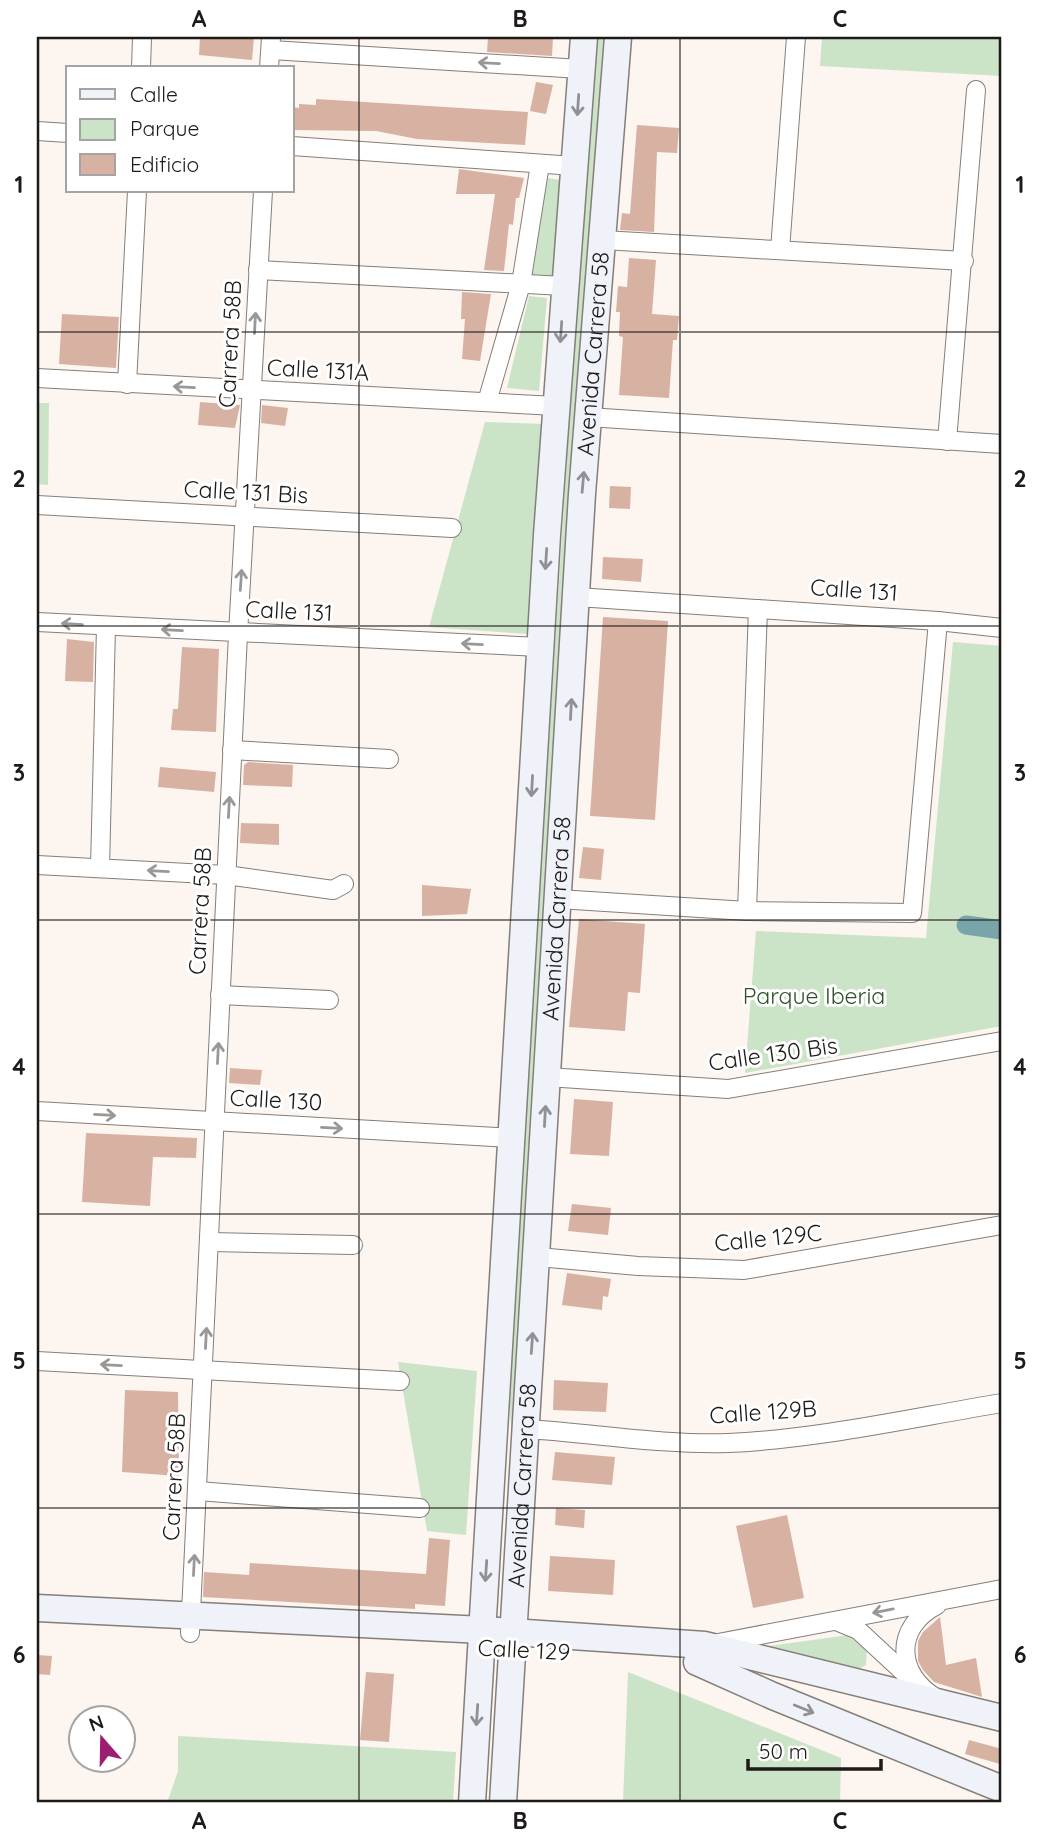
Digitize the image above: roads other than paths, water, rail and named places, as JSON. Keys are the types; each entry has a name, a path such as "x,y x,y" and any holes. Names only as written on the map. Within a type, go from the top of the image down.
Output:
{"main road":[{"name":"Avenida Carrera 58","path":"472,1803 540,647 584,37"},
{"name":"Avenida Carrera 58","path":"503,1803 577,597 618,37"},
{"name":"Calle 129","path":"37,1608 191,1625"},
{"name":"Calle 129","path":"37,1625 191,1625 512,1640 701,1654 1002,1718"},
{"name":"Calle 129","path":"701,1654 760,1674 1002,1734"},
{"path":"701,1654 773,1696 1002,1789"}],"street":[{"path":"141,66 142,37"},
{"path":"780,250 796,37"},
{"path":"270,66 271,43 581,69"},
{"path":"947,441 964,261 976,90"},
{"path":"37,131 66,133"},
{"path":"294,146 574,166"},
{"path":"486,402 521,284 540,164"},
{"path":"127,384 137,192"},
{"name":"Carrera 58B","path":"191,1625 232,750 263,192"},
{"path":"603,240 964,261"},
{"path":"258,270 564,286"},
{"name":"Calle 131A","path":"37,378 556,406"},
{"path":"589,417 1002,444"},
{"name":"Calle 131 Bis","path":"37,505 452,528"},
{"name":"Calle 131","path":"577,597 938,621 1002,628"},
{"path":"747,911 758,608"},
{"path":"558,899 747,911 912,913 938,621"},
{"name":"Calle 131","path":"37,622 540,647"},
{"path":"100,868 106,627"},
{"path":"232,750 388,759"},
{"path":"37,865 226,875 333,890 344,884"},
{"path":"220,995 329,1000"},
{"name":"Calle 130 Bis","path":"547,1077 728,1089 1002,1041"},
{"name":"Calle 130","path":"37,1111 512,1138"},
{"name":"Calle 129C","path":"538,1257 638,1266 744,1270 1002,1225"},
{"path":"211,1242 354,1245"},
{"path":"37,1361 400,1381"},
{"name":"Calle 129B","path":"526,1429 631,1439 726,1443 800,1437 1002,1403"},
{"path":"198,1492 420,1508"},
{"path":"701,1654 835,1620 1002,1589"},
{"path":"915,1682 906,1657 909,1629 922,1614 950,1599"},
{"name":"Calle 129","path":"835,1620 858,1630 915,1682 952,1706"}],"waterway":[{"path":"966,925 1002,930"}],"park label":[{"name":"Parque Iberia","path":"814,996"}]}
